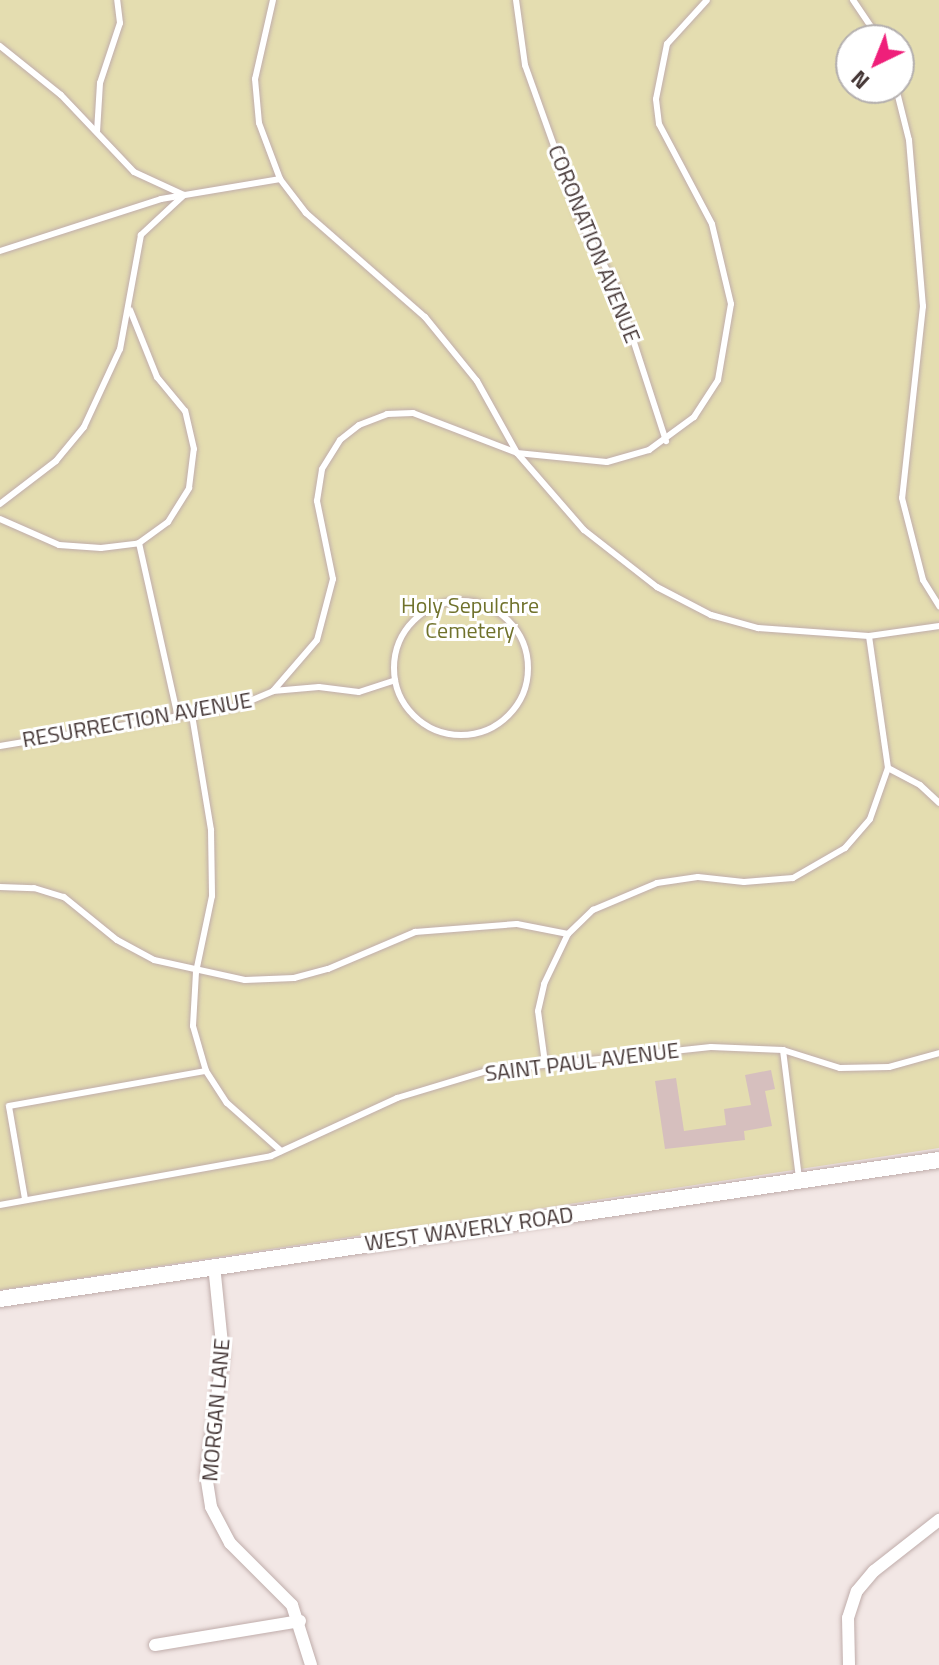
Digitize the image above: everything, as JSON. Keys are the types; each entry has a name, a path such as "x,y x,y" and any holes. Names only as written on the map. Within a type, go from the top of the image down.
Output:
{"street":[{"name":"WEST WAVERLY ROAD","path":"0,1299 939,1160"},
{"name":"MORGAN LANE","path":"214,1265 223,1354 206,1475 211,1507 230,1543 282,1592 300,1621 311,1665"},
{"path":"849,1665 848,1618 857,1591 874,1571 939,1520"},
{"path":"155,1645 300,1621"}],"lane":[{"path":"97,132 100,83 120,23 117,0"},
{"path":"273,0 255,79 259,123 280,179 306,213 425,317 477,381 517,453 567,513 619,562 657,587 711,615 758,628 869,636 939,626"},
{"name":"CORONATION AVENUE","path":"516,0 525,65 582,224 616,287 666,441"},
{"path":"273,691 317,640 326,608 333,579 317,501 322,469 340,440 373,419 413,413 517,453 553,461 607,462 666,441 694,417 718,380 731,304 712,224 659,124 656,99 667,44 707,0"},
{"path":"853,0 869,24"},
{"path":"0,46 30,66 134,172 184,195"},
{"path":"900,104 909,140 923,306 902,498 923,580 939,606"},
{"path":"0,251 184,195 280,179"},
{"path":"0,504 56,461 84,427 115,363 129,307 133,258 141,235 184,195"},
{"path":"0,519 59,545 101,548 139,543 168,522 189,488 194,449 185,411 157,377 129,307"},
{"path":"139,543 178,717"},
{"path":"460,600 484,604 520,634 528,656 528,677 516,706 494,728 474,735 452,735 423,723 402,700 395,680 394,657 402,635 437,605 460,600"},
{"path":"545,1063 538,1011 550,967 568,934 593,910 657,883 698,877 778,882 817,868 870,819 888,768 869,636"},
{"path":"273,691 319,687 359,692 395,680"},
{"name":"RESURRECTION AVENUE","path":"0,746 238,706 273,691"},
{"path":"192,715 211,830 212,896 196,972 193,1026 206,1071 227,1103 281,1151"},
{"path":"888,768 920,785 939,803"},
{"path":"0,887 34,888 64,897 117,940 154,960 196,972 245,980 294,978 415,932 460,926 517,924 568,934"},
{"name":"SAINT PAUL AVENUE","path":"0,1205 222,1167 281,1151 397,1098 487,1071 711,1047 783,1050 840,1068 889,1067 939,1053"},
{"path":"783,1050 799,1181"},
{"path":"25,1199 9,1106 206,1071"}],"green space":[{"name":"Holy Sepulchre Cemetery","path":"0,0 939,0 939,1148 0,1290"}],"building":[{"path":"771,1070 775,1089 765,1091 772,1126 744,1131 745,1140 665,1149 655,1081 676,1078 684,1131 726,1125 724,1109 751,1105 745,1075"}]}
